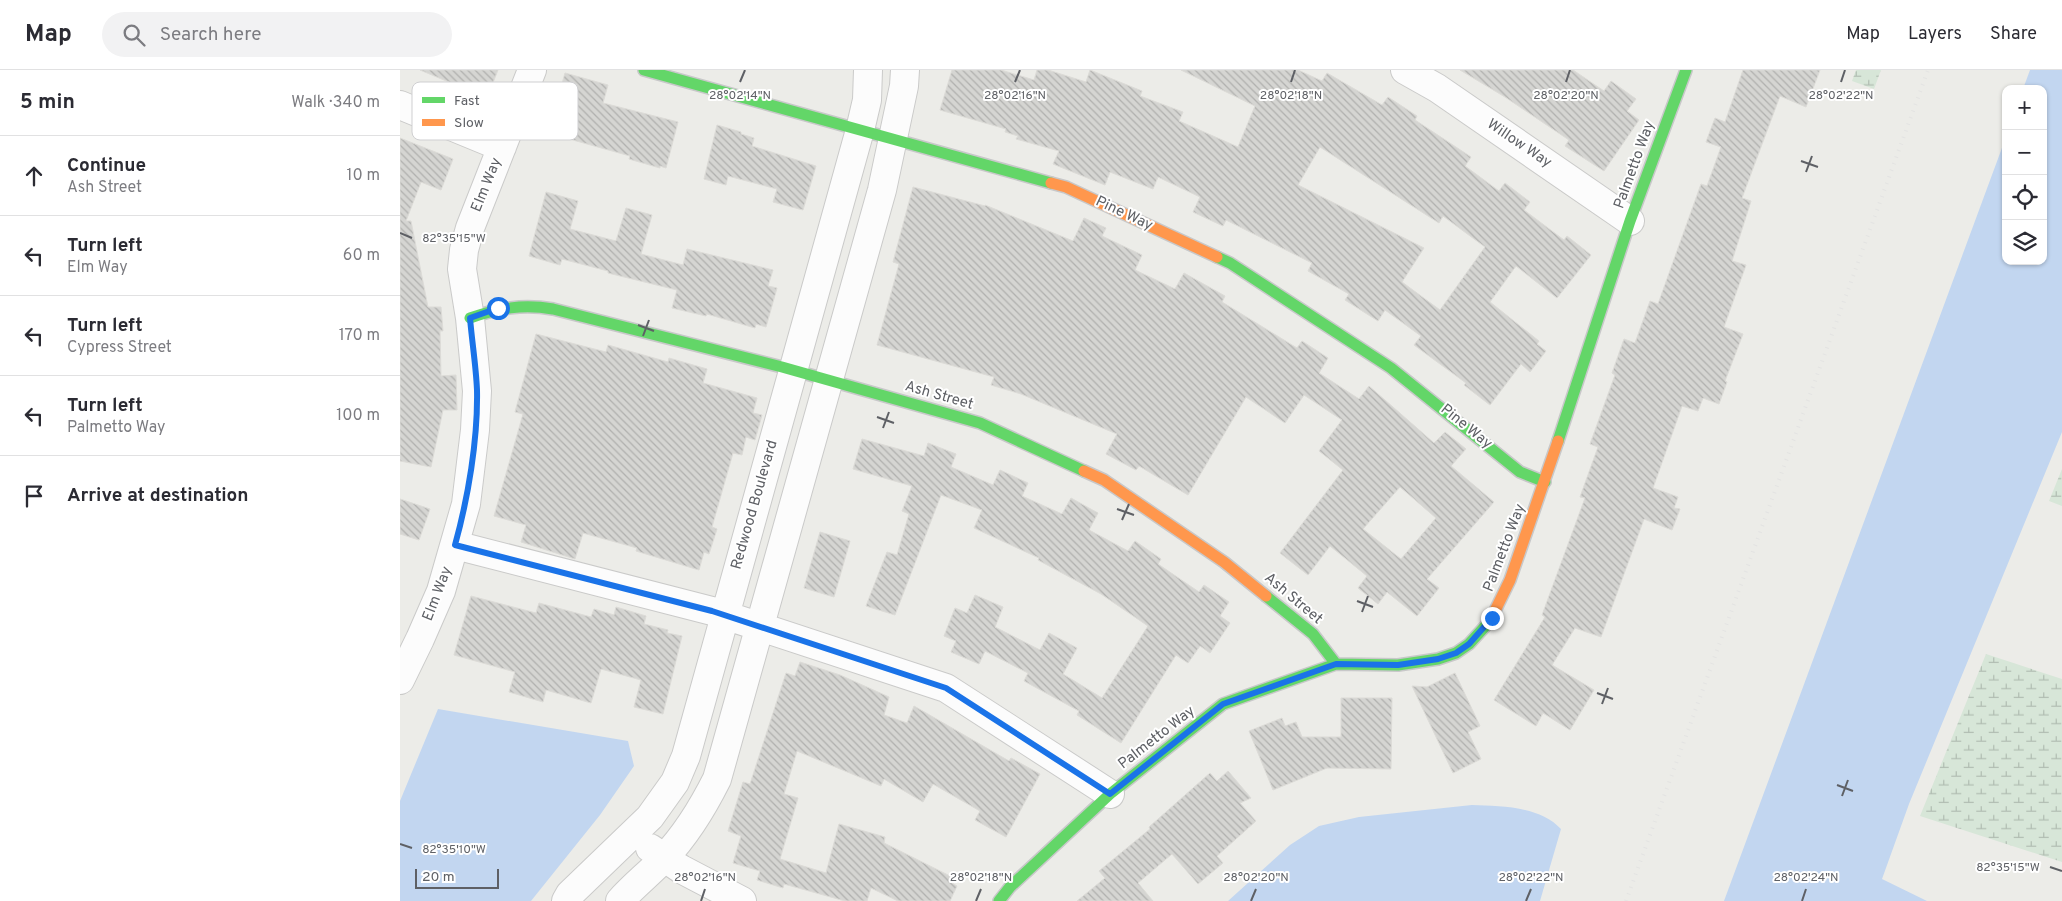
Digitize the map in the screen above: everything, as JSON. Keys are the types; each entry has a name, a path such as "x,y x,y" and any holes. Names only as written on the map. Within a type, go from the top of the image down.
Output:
{"street":[{"name":"Elm Way","path":"527,82 532,70"},
{"name":"Pine Way","path":"644,70 1066,187 1230,263 1391,368 1520,472 1545,482"},
{"name":"Redwood Boulevard","path":"566,901 576,888 650,817 675,782 682,764 860,130 866,100 868,70"},
{"path":"620,901 665,858 705,803 717,779 882,190 904,86 905,70"},
{"name":"Willow Way","path":"1405,70 1437,88 1630,221"},
{"name":"Palmetto Way","path":"999,901 1010,887 1110,794 1223,704 1336,664 1419,663 1456,653 1469,644 1492,618 1500,603 1545,482 1630,221 1686,70"},
{"path":"400,105 412,110"},
{"path":"485,140 502,147"},
{"name":"Elm Way","path":"400,680 441,591 466,504 475,430 477,390 470,318 462,269 464,250 470,228 505,140"},
{"name":"Ash Street","path":"470,318 498,308 529,305 553,309 792,370 980,423 1104,480 1224,562 1313,634 1336,664"},
{"path":"455,545 724,614 946,688 1110,794"},
{"path":"632,835 665,858 742,901"}],"green space":[{"path":"1856,70 1881,70 1874,89 1852,81"},
{"path":"2062,469 2062,506 2049,501"},
{"path":"1986,654 2062,679 2062,862 1920,816"}],"water":[{"path":"2030,70 2062,70 2062,432 1909,804 1882,879 1927,901 1724,901 2002,148 2002,265 2047,265 2047,85 2024,85"},
{"path":"438,709 628,741 634,766 600,815 531,901 400,901 400,801"},
{"path":"1472,805 1520,809 1542,816 1552,821 1561,829 1540,901 1228,901 1290,845 1319,826 1359,817"}],"building":[{"path":"420,70 498,70 493,82 449,82"},
{"path":"952,70 1001,70 1034,80 1037,70 1048,70 1086,82 1090,70 1142,91 1140,96 1183,112 1179,121 1238,147 1255,106 1181,70 1298,70 1322,81 1327,73 1382,105 1388,97 1417,116 1415,120 1471,157 1465,166 1499,191 1505,183 1530,202 1524,210 1564,240 1567,236 1591,255 1557,298 1516,266 1490,302 1539,341 1537,344 1546,351 1530,372 1521,364 1490,405 1464,385 1466,383 1414,345 1421,336 1385,310 1378,321 1345,300 1349,294 1308,271 1312,263 1226,220 1223,226 1193,212 1200,197 1158,177 1153,189 1110,172 1105,185 1053,164 1059,151 1016,139 1018,136 1005,132 1006,129 940,110","holes":["1320,147 1439,223 1443,216 1485,247 1440,310 1402,282 1424,248 1298,185"]},
{"path":"1460,70 1573,70 1604,91 1611,81 1636,99 1627,111 1639,120 1604,171 1565,146 1569,140 1505,97"},
{"path":"1743,70 1820,70 1806,107 1780,96 1742,198 1751,201 1732,261 1746,265 1724,327 1743,334 1725,381 1727,382 1719,404 1703,398 1698,411 1682,406 1653,488 1678,497 1674,508 1680,509 1672,530 1644,519 1601,637 1575,628 1552,665 1594,690 1570,730 1543,713 1536,726 1494,700 1545,617 1542,615 1585,498 1580,497 1598,447 1590,444 1615,375 1612,373 1624,339 1635,343 1650,301 1658,304 1701,184 1707,186 1721,147 1706,142 1715,118 1725,122"},
{"path":"565,73 608,85 603,103 678,122 666,168 629,159 630,156 573,140 578,140 578,82 562,82"},
{"path":"717,125 754,138 752,146 816,166 803,210 773,202 777,189 728,176 726,185 704,179"},
{"path":"400,138 453,159 441,190 421,182 406,221 411,221 428,307 441,307 443,331 440,331 441,376 456,375 457,410 443,410 431,467 400,461"},
{"path":"913,187 985,205 1073,241 1084,218 1106,228 1102,236 1142,255 1135,270 1175,289 1184,273 1225,296 1222,302 1297,348 1302,341 1328,358 1319,373 1359,399 1369,386 1434,443 1445,432 1466,449 1451,466 1494,502 1427,579 1439,588 1417,616 1387,592 1378,604 1358,588 1367,576 1330,546 1308,575 1280,553 1343,470 1319,451 1342,420 1304,395 1285,423 1246,397 1188,495 1139,466 1136,470 1106,454 1117,434 1021,394 991,385 994,377 877,345 899,264 893,262","holes":["1400,487 1436,518 1401,559 1363,529"]},
{"path":"546,192 578,201 570,229 616,241 626,208 652,215 641,254 683,265 687,249 773,270 768,286 777,288 766,327 756,324 755,328 707,314 706,316 672,308 677,290 608,273 608,271 562,259 560,265 529,256"},
{"path":"536,334 606,352 608,345 668,362 669,358 707,369 703,383 757,398 753,413 762,415 755,440 746,437 742,455 733,453 712,527 717,529 709,554 704,552 699,570 636,551 637,548 583,533 575,559 521,542 526,525 494,516 523,414 515,412"},
{"path":"862,439 924,456 928,443 956,454 951,467 993,485 1000,470 1028,483 1022,496 1062,514 1071,498 1098,513 1089,530 1128,551 1135,541 1161,559 1158,564 1199,592 1204,585 1229,602 1220,616 1230,623 1210,653 1200,646 1188,663 1176,655 1121,743 1077,715 1079,711 1024,681 1028,673 985,651 979,664 951,652 956,641 944,636 955,608 967,613 975,595 1003,607 995,627 1040,650 1049,633 1077,648 1063,674 1102,698 1148,626 1101,594 1038,560 1039,558 974,528 982,510 941,495 895,615 866,606 887,552 897,555 909,514 902,511 912,486 853,469"},
{"path":"400,499 430,509 419,540 400,534"},
{"path":"820,532 850,541 834,597 804,588"},
{"path":"471,596 536,613 539,603 591,617 594,609 614,615 616,607 646,616 644,624 668,630 667,633 682,636 663,714 634,707 641,680 601,669 591,703 546,690 543,702 509,692 515,672 454,655"},
{"path":"800,662 840,675 889,697 884,715 907,723 914,706 1009,761 1011,758 1040,774 1006,837 975,820 980,811 933,784 923,802 884,779 881,786 797,751 784,794 798,798 780,859 826,873 839,824 885,837 884,843 954,878 952,883 957,886 950,901 898,901 871,888 867,901 845,901 784,884 783,888 757,880 760,871 733,863 741,836 728,831 743,782 750,784 786,673 795,676"},
{"path":"1455,673 1480,726 1468,732 1481,759 1453,773 1412,686 1427,687"},
{"path":"1341,698 1392,698 1391,769 1327,768 1273,790 1249,731 1282,718 1285,726 1296,722 1302,737 1341,737"},
{"path":"1228,771 1251,798 1240,803 1256,821 1217,856 1223,863 1198,884 1172,854 1138,883 1153,901 1077,901 1105,878 1099,871 1150,829 1149,827 1210,773 1217,781"}],"railway":[{"path":"1626,901 1928,70"}],"traffic: fast":[{"path":"644,70 1051,183"},
{"path":"1558,441 1630,221 1686,70"},
{"path":"1217,257 1230,263 1391,368 1520,472 1545,482"},
{"path":"470,318 511,308 553,309 782,367 980,423 1084,471"},
{"path":"1266,596 1313,634 1336,664"},
{"path":"999,901 1010,887 1110,794 1223,704 1336,664 1398,665 1438,659 1456,653 1469,644 1490,621"}],"traffic: slow":[{"path":"1051,183 1066,187 1217,257"},
{"path":"1490,621 1510,580 1558,441"},
{"path":"1084,471 1104,480 1224,562 1266,596"}],"route":[{"path":"498,308 470,318 477,390 475,430 466,504 455,545 712,611 946,688 1110,794 1223,704 1336,664 1398,665 1438,659 1456,653 1469,644 1492,618"}]}
